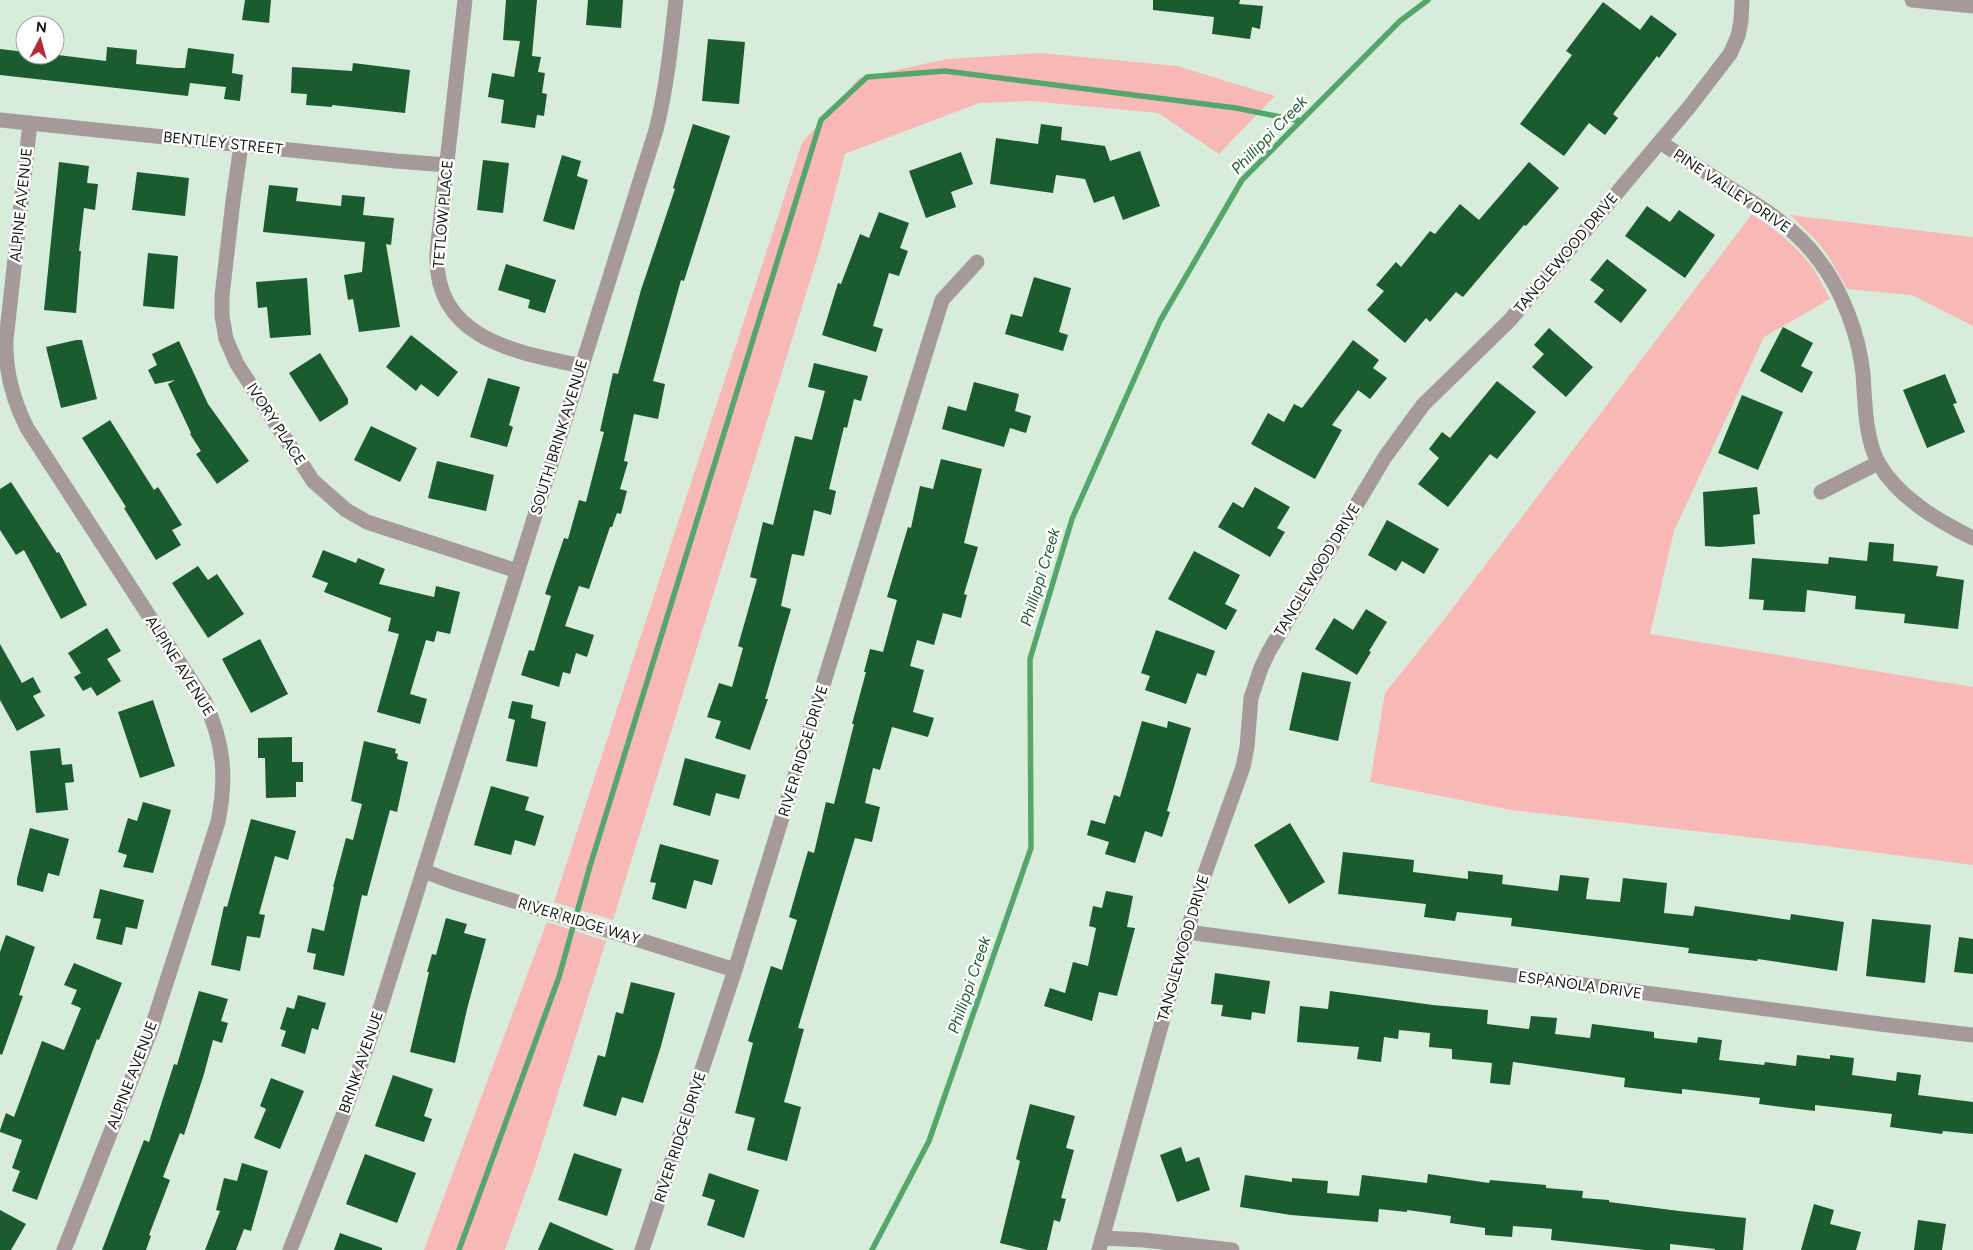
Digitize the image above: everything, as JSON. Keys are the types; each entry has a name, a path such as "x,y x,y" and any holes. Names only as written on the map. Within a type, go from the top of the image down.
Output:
{"street":[{"name":"TETLOW PLACE","path":"465,0 436,264 438,281 449,305 458,318 472,331 488,340 545,358 582,366"},
{"name":"SOUTH BRINK AVENUE","path":"424,871 663,100 676,0"},
{"path":"1912,0 1973,6"},
{"name":"TANGLEWOOD DRIVE","path":"1100,1244 1186,932 1243,767 1252,698 1261,668 1401,433 1423,405 1510,320 1660,142 1730,54 1738,36 1742,20 1742,1"},
{"name":"BENTLEY STREET","path":"0,120 396,162 447,165"},
{"name":"ALPINE AVENUE","path":"30,123 6,340 12,392 27,428 205,702 219,738 224,774 218,822 151,1030 64,1250"},
{"name":"PINE VALLEY DRIVE","path":"1660,142 1785,224 1819,260 1842,300 1856,337 1867,421 1878,463 1897,487 1920,508 1973,538"},
{"name":"IVORY PLACE","path":"241,145 222,296 222,316 226,339 237,364 313,481 346,510 367,522 517,571"},
{"name":"RIVER RIDGE DRIVE","path":"642,1250 735,970 942,300 977,262"},
{"path":"1821,492 1878,463"},
{"name":"RIVER RIDGE WAY","path":"424,871 453,882 735,970"},
{"name":"BRINK AVENUE","path":"290,1250 348,1101 381,1006 424,871"},
{"name":"ESPANOLA DRIVE","path":"1186,932 1973,1035"},
{"path":"1100,1244 1144,1240 1232,1250"}],"shaded area":[{"path":"1041,53 1177,66 1275,96 1219,154 1158,113 1030,101 979,103 845,154 822,242 613,920 554,902 802,143 859,78 947,59"},
{"path":"1752,214 1798,250 1814,269 1830,299 1764,337 1674,531 1650,634 1973,687 1973,865 1511,810 1370,782 1385,693 1442,622"},
{"path":"1790,215 1973,237 1973,326 1912,295 1847,289 1827,254 1814,238"},
{"path":"547,922 606,941 535,1166 505,1250 424,1250"}],"building":[{"path":"245,0 271,0 269,23 242,20"},
{"path":"506,0 537,0 532,56 541,57 538,72 545,73 542,93 547,94 544,116 537,115 535,128 501,123 504,100 488,97 492,73 514,77 520,41 503,40"},
{"path":"588,0 623,0 621,28 586,25"},
{"path":"1153,0 1240,0 1239,4 1263,6 1260,29 1252,27 1250,39 1212,34 1214,17 1153,10"},
{"path":"1603,2 1640,30 1651,15 1677,34 1659,58 1657,56 1613,114 1618,118 1605,135 1589,123 1564,156 1520,124 1572,55 1566,51"},
{"path":"708,39 745,42 739,104 702,101"},
{"path":"107,47 137,50 136,64 176,68 185,68 188,48 234,54 232,73 243,75 240,101 224,99 226,87 190,83 188,96 0,75 0,49 15,51 15,65 65,65 65,56 106,61"},
{"path":"353,63 410,70 405,113 332,105 332,107 306,105 307,94 291,93 292,67 352,71"},
{"path":"693,124 730,136 684,281 681,280 653,381 665,384 658,419 634,414 624,461 628,462 620,489 627,491 621,514 617,513 612,527 610,527 589,589 579,586 565,626 594,635 587,657 576,653 570,674 563,672 559,687 521,675 529,650 534,651 551,596 545,594 564,538 568,539 579,500 586,502 604,432 600,431 613,373 618,374 641,290 675,189 673,188"},
{"path":"1041,124 1062,127 1061,140 1105,146 1110,161 1140,151 1160,206 1123,220 1114,196 1094,203 1085,179 1056,175 1053,193 990,184 996,138 1038,144"},
{"path":"961,152 973,184 951,192 956,207 926,218 909,171"},
{"path":"562,155 581,161 577,176 588,180 574,230 543,221"},
{"path":"483,160 509,163 503,213 477,210"},
{"path":"59,162 89,166 87,183 98,184 95,210 84,208 79,251 81,251 76,313 44,310"},
{"path":"1529,162 1559,188 1526,226 1524,225 1463,297 1456,292 1430,322 1426,318 1405,343 1367,310 1384,291 1376,285 1396,262 1401,267 1430,231 1435,234 1460,204 1479,220"},
{"path":"137,172 189,178 185,216 132,210"},
{"path":"269,185 298,188 296,201 341,206 342,195 365,197 363,215 394,218 391,245 386,244 400,327 359,332 353,299 348,300 344,275 362,272 365,242 263,232"},
{"path":"1647,206 1670,222 1679,210 1715,235 1685,278 1625,236"},
{"path":"879,212 909,223 900,248 908,251 899,276 889,273 873,326 883,329 876,352 822,335 838,283 841,284 860,234 869,238"},
{"path":"148,253 178,256 174,309 143,306"},
{"path":"1607,259 1647,290 1621,323 1594,302 1604,290 1590,280"},
{"path":"506,264 556,280 545,313 528,308 530,300 498,290"},
{"path":"1034,277 1071,288 1059,332 1068,335 1063,351 1005,334 1011,314 1022,317"},
{"path":"307,278 311,335 270,338 267,307 258,308 256,282"},
{"path":"1783,327 1813,343 1801,366 1813,372 1802,393 1760,371"},
{"path":"1549,328 1593,367 1566,397 1532,367 1544,354 1534,345"},
{"path":"411,335 458,372 438,397 421,384 416,391 386,367"},
{"path":"82,340 97,399 61,408 46,347"},
{"path":"1353,340 1379,360 1373,368 1387,378 1370,399 1358,390 1332,425 1342,430 1315,479 1251,444 1268,413 1284,422 1294,404 1302,408"},
{"path":"179,341 208,404 249,461 217,484 196,454 201,451 190,434 168,384 175,380 155,384 148,370 157,365 152,354"},
{"path":"320,353 348,399 348,404 320,422 289,373"},
{"path":"814,363 868,376 861,401 854,399 847,428 844,427 829,489 836,491 831,515 814,510 804,556 792,554 781,606 791,609 765,699 768,699 750,750 715,738 721,721 707,717 719,683 732,687 743,648 738,646 757,579 750,577 763,522 773,525 795,436 812,440 825,391 808,387"},
{"path":"1945,374 1957,403 1953,404 1965,432 1927,448 1903,390"},
{"path":"488,378 520,387 509,425 513,427 507,447 470,437"},
{"path":"1497,381 1536,412 1497,459 1490,454 1448,507 1418,484 1439,458 1429,449 1442,432 1450,438"},
{"path":"974,382 1019,394 1015,411 1031,416 1026,433 1010,428 1004,447 942,429 948,406 966,411"},
{"path":"1742,395 1783,412 1758,470 1718,453"},
{"path":"110,420 154,490 158,487 182,525 172,530 181,545 156,560 124,508 126,507 82,438"},
{"path":"371,426 417,448 400,482 354,460"},
{"path":"941,459 982,469 964,543 978,547 964,594 967,595 961,618 943,613 934,645 917,640 910,666 924,670 913,712 934,718 928,737 892,727 880,770 873,768 865,803 880,807 872,842 855,838 798,1028 804,1029 784,1102 801,1107 787,1161 747,1150 755,1118 735,1113 753,1043 748,1041 771,966 782,970 797,920 789,917 808,851 814,853 826,802 834,804 870,649 883,652 897,600 887,597 908,527 911,528 920,486 933,489"},
{"path":"437,461 494,475 486,511 428,498"},
{"path":"11,482 57,553 59,552 87,605 61,619 24,550 16,555 0,530 0,489"},
{"path":"1255,487 1290,507 1277,528 1285,532 1270,557 1218,527 1233,502 1243,508"},
{"path":"1757,487 1760,514 1753,515 1755,544 1720,547 1705,546 1703,492"},
{"path":"1387,520 1439,549 1424,574 1402,561 1396,571 1368,555"},
{"path":"1869,542 1894,544 1893,561 1938,566 1936,576 1964,580 1958,629 1904,623 1905,614 1855,609 1856,596 1807,590 1805,612 1763,610 1764,600 1749,599 1752,558 1828,564 1829,557 1867,561"},
{"path":"323,550 356,563 358,558 385,569 379,584 434,597 436,586 460,592 450,634 437,631 434,642 426,640 410,694 427,699 420,724 377,712 399,634 388,631 391,618 324,592 328,583 312,577"},
{"path":"1194,551 1240,575 1225,604 1237,610 1226,630 1168,599"},
{"path":"198,566 208,580 217,574 244,614 208,638 172,583"},
{"path":"1366,609 1387,622 1357,675 1315,649 1334,618 1353,630"},
{"path":"107,628 121,651 107,659 121,681 97,696 91,687 83,691 74,677 81,673 68,653"},
{"path":"1156,630 1215,651 1206,676 1197,673 1186,704 1145,690 1150,676 1141,673"},
{"path":"260,639 288,694 251,713 222,659"},
{"path":"0,644 22,683 33,677 41,692 33,696 45,716 17,731 0,700"},
{"path":"1302,672 1351,682 1338,741 1289,730"},
{"path":"153,700 175,766 140,778 118,712"},
{"path":"512,701 533,705 531,718 546,722 537,767 506,761 515,720 508,718"},
{"path":"1142,721 1167,728 1168,721 1191,728 1167,811 1170,812 1162,837 1145,831 1135,863 1105,854 1109,842 1087,835 1091,820 1105,824 1114,795 1120,797"},
{"path":"292,737 292,762 303,762 303,782 296,782 296,797 266,798 265,758 258,758 258,738"},
{"path":"364,741 396,749 397,759 408,762 397,812 390,810 367,896 362,895 344,976 313,969 316,954 307,952 312,928 324,931 346,838 353,840 362,804 351,801"},
{"path":"60,748 62,765 72,764 74,782 65,783 68,810 36,813 30,751"},
{"path":"685,758 746,775 739,799 716,793 710,816 673,805"},
{"path":"491,786 529,797 525,810 544,816 535,846 515,840 511,855 474,845"},
{"path":"143,802 171,810 153,873 123,867 127,855 118,852 128,818 137,821"},
{"path":"251,819 296,831 288,860 275,856 259,914 265,915 260,938 247,936 240,971 211,965 224,906 227,907"},
{"path":"1290,823 1325,882 1289,904 1254,845"},
{"path":"30,828 69,839 59,876 48,873 43,892 17,885"},
{"path":"660,844 719,860 712,885 694,880 686,909 652,899 656,883 650,882"},
{"path":"1343,852 1414,860 1413,872 1468,879 1468,871 1503,875 1502,884 1558,891 1560,875 1589,878 1586,899 1620,902 1623,878 1667,883 1664,913 1693,916 1695,906 1790,920 1791,914 1844,922 1837,971 1758,959 1757,961 1688,953 1689,948 1511,926 1512,918 1457,912 1455,921 1424,917 1426,904 1338,894"},
{"path":"100,889 144,900 137,929 126,927 122,945 96,939 101,919 93,918"},
{"path":"1106,891 1133,896 1127,927 1135,928 1117,996 1099,992 1092,1021 1044,1006 1050,988 1065,993 1073,962 1088,966 1096,928 1089,926 1093,906 1102,908"},
{"path":"446,918 467,924 464,933 486,939 455,1063 410,1052 429,972 427,972 432,954 436,955"},
{"path":"1872,919 1931,925 1925,983 1866,976"},
{"path":"6,935 35,947 19,995 23,996 2,1055 0,1054 0,952"},
{"path":"1959,937 1973,939 1973,974 1954,972"},
{"path":"74,963 122,983 99,1040 97,1039 37,1200 12,1191 20,1171 12,1168 22,1140 0,1132 0,1130 6,1113 14,1117 42,1041 64,1050 81,1008 71,1004 77,990 64,985"},
{"path":"1215,973 1270,981 1265,1014 1252,1012 1251,1020 1221,1016 1223,1005 1211,1004"},
{"path":"631,982 675,993 643,1103 622,1097 616,1116 583,1106 598,1055 605,1057 616,1012 623,1014"},
{"path":"199,991 228,999 221,1021 228,1023 222,1043 213,1040 184,1135 180,1133 163,1177 170,1180 149,1235 151,1236 146,1250 102,1250 144,1140 149,1142 174,1064 177,1065"},
{"path":"1330,991 1433,1005 1488,1010 1487,1024 1529,1029 1531,1016 1557,1018 1555,1034 1590,1038 1592,1024 1654,1032 1654,1038 1697,1043 1698,1037 1722,1040 1719,1060 1764,1065 1765,1062 1796,1066 1797,1055 1830,1059 1830,1055 1854,1058 1852,1075 1896,1081 1897,1072 1921,1075 1918,1095 1973,1102 1973,1134 1943,1131 1942,1134 1890,1127 1892,1114 1815,1105 1815,1111 1759,1104 1760,1098 1682,1089 1682,1094 1624,1087 1625,1078 1513,1062 1510,1085 1490,1083 1492,1063 1452,1059 1452,1049 1429,1047 1430,1033 1399,1030 1398,1039 1384,1037 1381,1062 1357,1059 1359,1047 1297,1042 1300,1006 1328,1009"},
{"path":"298,995 326,1003 318,1030 312,1028 305,1054 281,1046 286,1031 280,1029 287,1007 294,1009"},
{"path":"393,1075 433,1089 424,1116 432,1119 424,1142 375,1126"},
{"path":"271,1078 304,1091 280,1149 254,1138 266,1109 260,1106"},
{"path":"1030,1104 1075,1116 1066,1148 1074,1150 1061,1198 1066,1199 1060,1222 1054,1220 1047,1250 1028,1250 1000,1243 1020,1161 1016,1159"},
{"path":"1181,1147 1186,1162 1199,1157 1210,1190 1177,1202 1160,1155"},
{"path":"574,1153 622,1169 607,1216 558,1200"},
{"path":"365,1154 416,1173 397,1223 346,1204"},
{"path":"242,1163 268,1171 251,1231 244,1229 236,1250 205,1250 220,1211 216,1210 224,1178 237,1181"},
{"path":"709,1173 759,1190 744,1238 707,1225 715,1200 702,1196"},
{"path":"1428,1174 1489,1183 1490,1180 1546,1185 1546,1188 1583,1191 1582,1198 1746,1218 1743,1250 1715,1250 1670,1244 1670,1250 1645,1250 1551,1240 1552,1229 1513,1226 1512,1237 1485,1235 1485,1228 1450,1223 1451,1216 1407,1210 1407,1212 1379,1209 1378,1222 1291,1215 1240,1207 1245,1175 1292,1182 1292,1178 1328,1181 1327,1193 1359,1196 1362,1175 1427,1183"},
{"path":"1814,1204 1834,1210 1830,1224 1861,1232 1856,1250 1801,1250"},
{"path":"0,1210 26,1224 11,1250 0,1250"},
{"path":"1918,1220 1946,1224 1942,1250 1914,1250"},
{"path":"550,1222 615,1250 538,1250"},
{"path":"340,1233 382,1248 382,1250 334,1250"}],"waterway":[{"name":"Phillippi Creek","path":"872,1250 929,1141 1031,848 1030,659 1072,519 1160,321 1242,180 1400,21 1428,0"},
{"path":"459,1250 559,977 590,866 821,120 867,77 945,71 1236,108 1301,121"}]}
